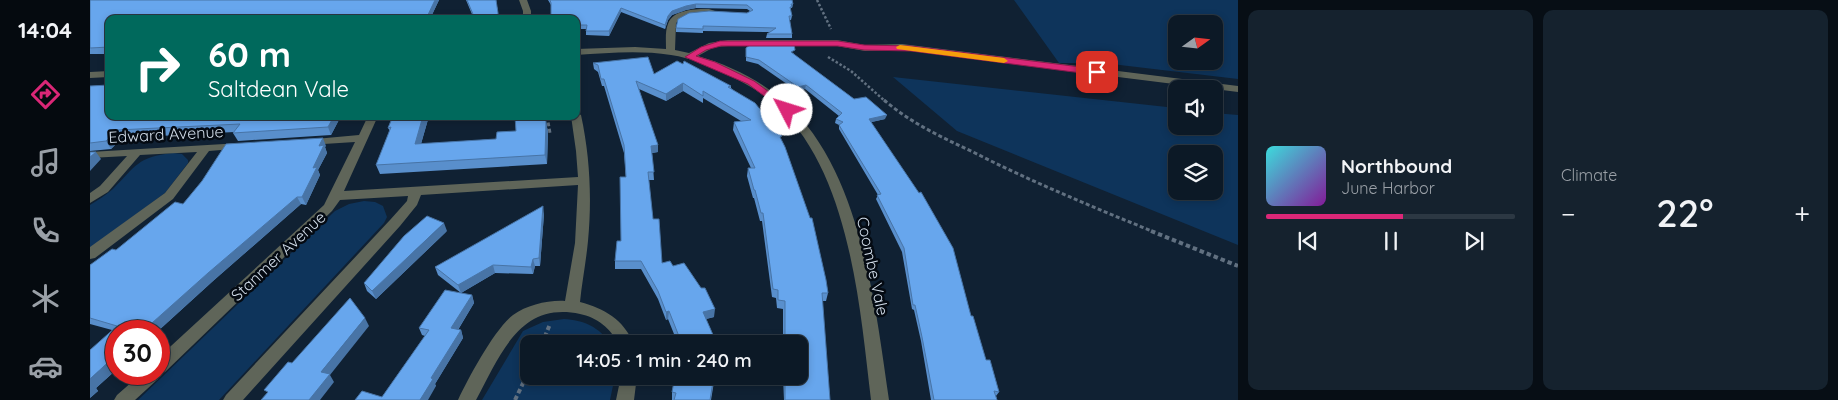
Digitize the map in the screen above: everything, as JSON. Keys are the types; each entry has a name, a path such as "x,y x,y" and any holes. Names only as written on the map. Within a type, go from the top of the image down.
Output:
{"street":[{"path":"523,0 527,15"},
{"path":"670,52 672,23 676,18 693,13 722,13"},
{"path":"689,57 704,48 720,44 838,43 864,48 911,48 1238,89"},
{"name":"Coombe Vale","path":"580,52 648,50 670,52 689,57 734,73 772,97 796,120 820,156 853,236 860,263 880,400"},
{"path":"90,75 105,74"},
{"path":"336,196 371,120"},
{"path":"572,307 582,231 584,158 577,120"},
{"path":"300,142 363,138"},
{"name":"Edward Avenue","path":"90,155 253,145"},
{"path":"90,254 174,192 206,148"},
{"path":"90,199 104,189 137,152"},
{"name":"Stanmer Avenue","path":"170,357 324,212 336,196 583,181"},
{"path":"232,400 395,223 413,202 415,192"},
{"path":"466,400 507,333 518,321 547,308 572,307 593,312 610,321 622,335"},
{"path":"124,400 140,385"},
{"path":"625,400 628,385"}],"path":[{"path":"817,0 838,43"},
{"path":"800,44 851,71 913,123 1082,203 1238,266"},
{"path":"547,120 550,133"},
{"path":"515,400 522,385"}],"shaded area":[{"path":"1014,0 1238,0 1238,79 1103,63 1059,63"},
{"path":"893,77 1168,107 1168,135 1223,135 1223,114 1238,115 1238,245 957,131"},
{"path":"173,153 182,154 188,160 188,163 165,193 90,248 90,205 113,189 144,160"},
{"path":"364,201 375,202 383,206 387,217 384,223 219,400 138,400 154,385 170,385 170,369 335,211 349,204"},
{"path":"564,319 578,321 596,329 603,335 521,335 523,331 543,322"},
{"path":"520,336 520,385 613,385 610,400 482,400"}],"building":[{"path":"90,0 435,0 428,15 105,15 105,47 90,48"},
{"path":"467,0 496,0 498,15 473,15"},
{"path":"550,0 792,0 793,4 790,7 792,16 789,16 792,34 767,34 776,28 703,26 703,29 676,28 678,19 689,13 709,11 747,13 753,10 747,5 696,4 672,11 665,25 621,8 609,31 586,31 587,25 580,25 580,15 551,15"},
{"path":"751,44 794,44 795,50 791,52 854,99 866,97 887,115 869,119 919,193 921,192 953,248 971,316 973,316 986,360 990,360 999,392 994,391 997,400 934,400 915,305 913,305 904,248 877,195 881,194 839,125 843,122 836,119 842,113 806,85 798,87 759,60 746,57 746,48"},
{"path":"648,57 654,74 677,61 683,64 684,61 731,86 728,87 755,103 782,136 780,137 810,218 812,218 826,280 828,293 822,293 830,400 785,400 785,385 808,385 808,335 785,335 785,301 778,300 778,290 773,289 763,213 761,213 748,168 755,168 734,122 751,120 703,91 703,96 683,83 666,94 636,81 658,145 651,146 654,172 648,172 653,219 659,219 662,263 670,261 673,266 684,263 701,288 705,288 715,309 703,312 713,335 678,335 669,311 666,312 658,291 641,261 615,261 617,241 621,241 620,177 626,177 624,145 604,79 601,79 598,65 593,63"},
{"path":"105,85 105,120 332,120 328,127 233,133 240,124 117,130 106,141 90,143 90,86"},
{"path":"391,120 422,120 415,144 496,139 497,132 516,131 515,120 546,120 545,155 376,165 391,127 388,128"},
{"path":"323,138 319,146 324,145 313,168 317,167 302,197 297,197 155,320 105,320 105,322 90,318 90,265 112,249 116,250 175,202 183,204 202,181 226,144"},
{"path":"543,206 539,258 533,259 531,267 493,265 458,285 435,267"},
{"path":"427,216 444,223 372,291 364,283 404,236"},
{"path":"445,290 472,295 451,328 461,330 431,378 433,379 420,400 355,400 362,391 382,397 429,330 419,328"},
{"path":"350,298 365,318 321,372 330,374 309,400 261,400 268,392 264,390 288,362 292,363"},
{"path":"105,337 105,365 90,379 90,350"},
{"path":"673,385 712,385 710,400 674,400 676,393 672,392"}],"slow traffic":[{"path":"900,47 1004,61"}],"route":[{"path":"787,110 751,82 712,64 689,57 704,48 720,44 838,43 864,48 911,48 1097,72"}]}
